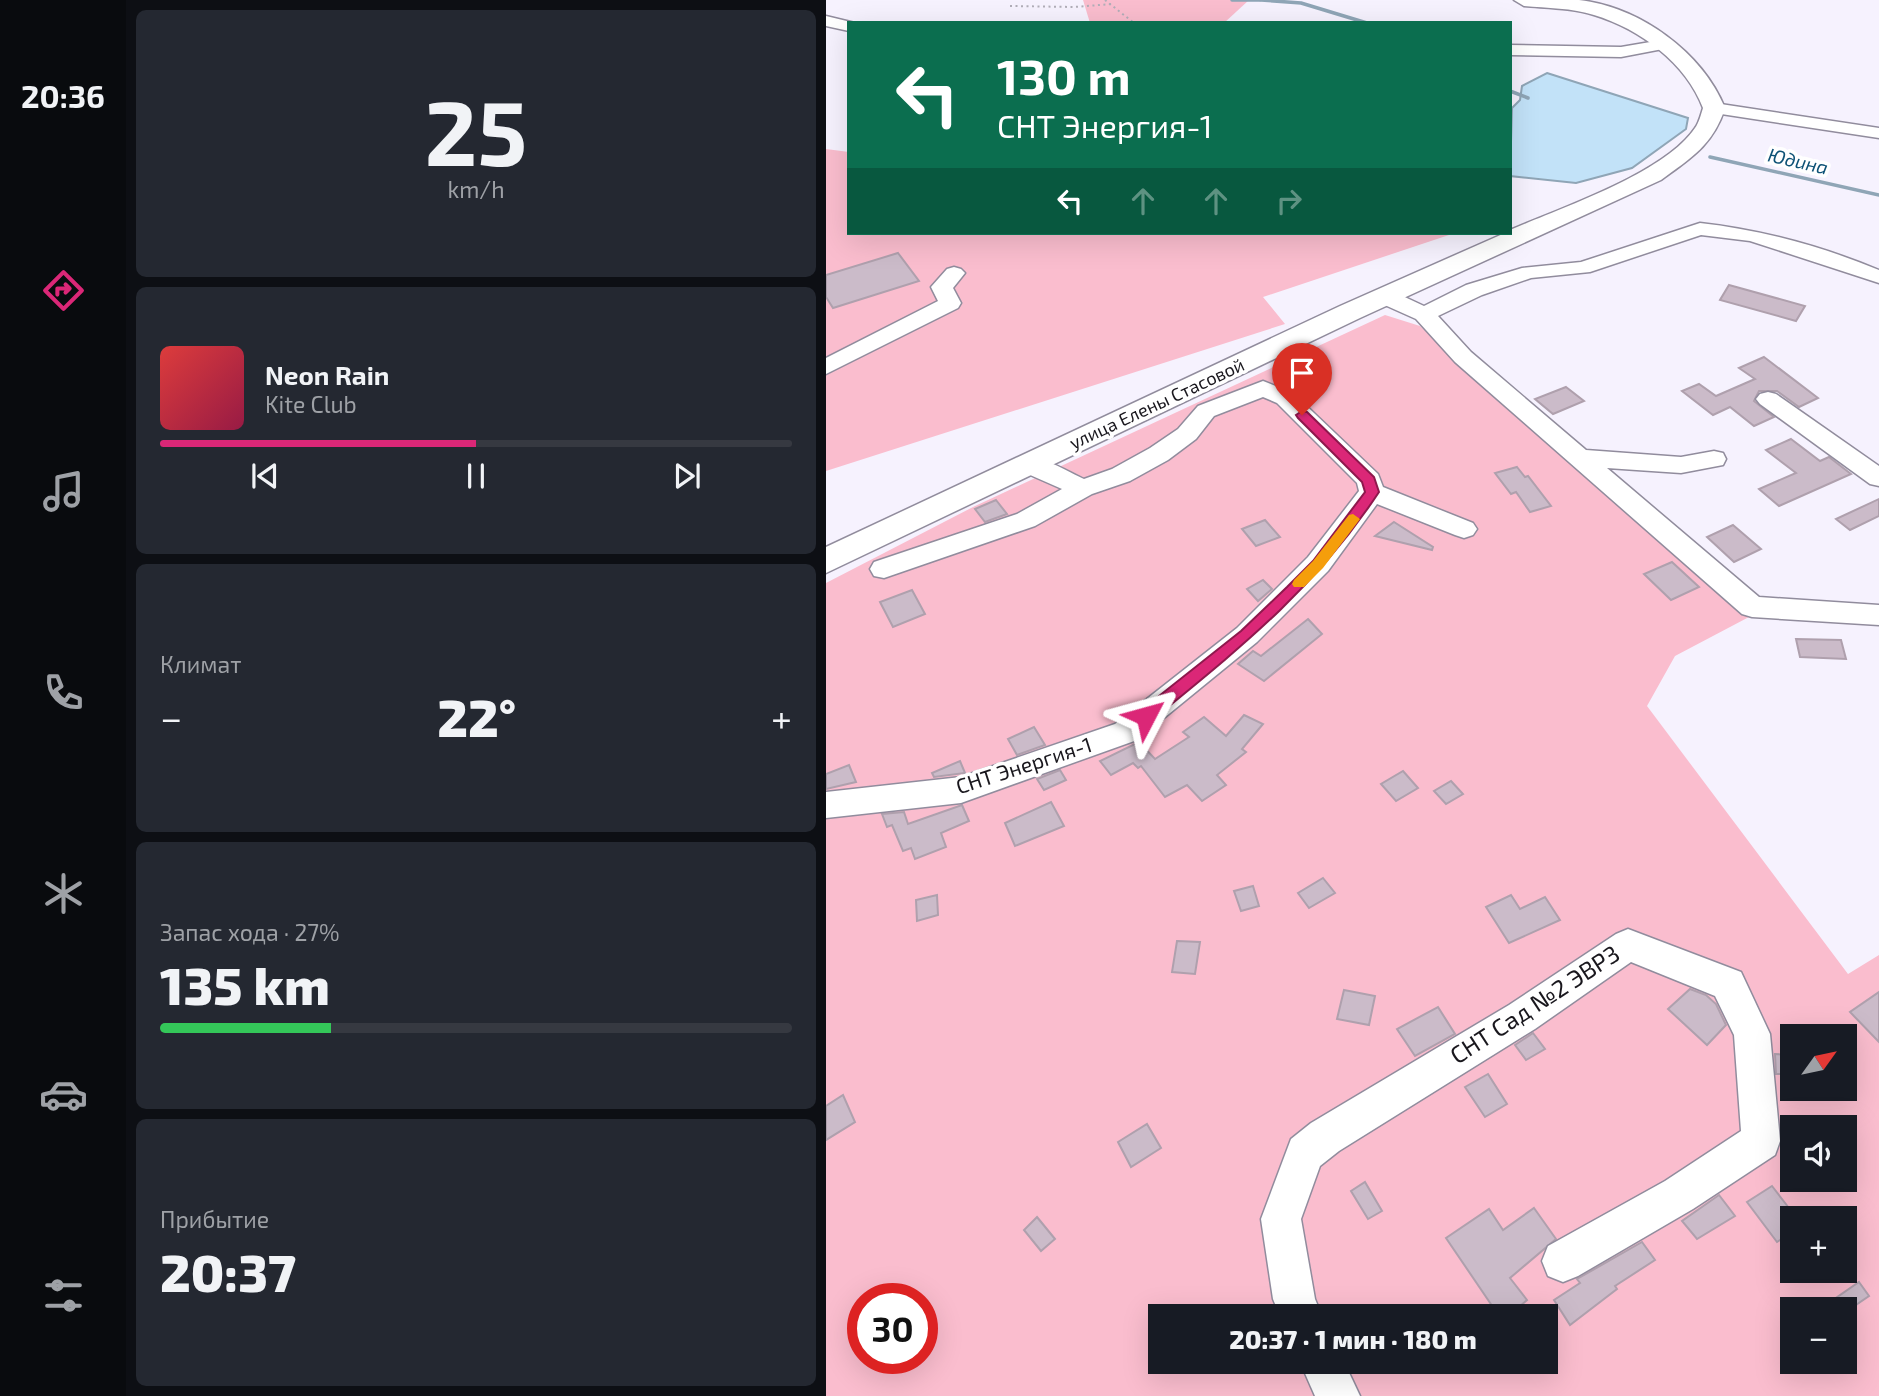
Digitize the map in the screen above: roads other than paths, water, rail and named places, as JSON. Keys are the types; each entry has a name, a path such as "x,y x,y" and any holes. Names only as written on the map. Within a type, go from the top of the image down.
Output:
{"main road":[{"path":"1524,0 1595,6 1628,22 1662,45 1700,78 1714,108"},
{"name":"улица Елены Стасовой","path":"826,561 1386,297 1653,175 1688,150 1707,129 1714,108"}],"street":[{"path":"826,21 847,26"},
{"path":"1512,50 1620,52 1662,45"},
{"path":"1714,108 1879,133"},
{"path":"1424,314 1474,289 1529,272 1583,268 1700,229 1752,235 1879,277"},
{"path":"1849,265 1879,267"},
{"path":"826,367 950,303 942,287 954,273"},
{"path":"1386,297 1424,314 1463,357 1752,607 1879,615"},
{"path":"884,569 1026,520 1083,488 1121,475 1187,434 1206,411 1263,388 1286,398 1369,480 1372,492 1464,529"},
{"path":"1768,399 1879,478"},
{"path":"1580,458 1681,465 1714,458"},
{"path":"1030,465 1083,488"},
{"name":"СНТ Энергия-1","path":"826,805 961,790 1126,732 1247,635 1318,564 1372,492"},
{"name":"СНТ Сад №2 ЭВРЗ","path":"1296,1304 1281,1219 1306,1153 1325,1137 1522,1017 1628,945 1728,984 1752,1034 1761,1141 1679,1195 1563,1261"},
{"path":"1328,1374 1338,1396"}],"water":[{"path":"1547,73 1688,118 1686,129 1632,168 1576,183 1512,176 1512,108 1520,100 1522,86"}],"waterway":[{"name":"Юдина","path":"1232,0 1260,0"},
{"name":"Юдина","path":"1261,0 1301,3 1360,21"},
{"name":"Юдина","path":"1512,92 1528,98"},
{"name":"Юдина","path":"1710,157 1879,195"}]}
